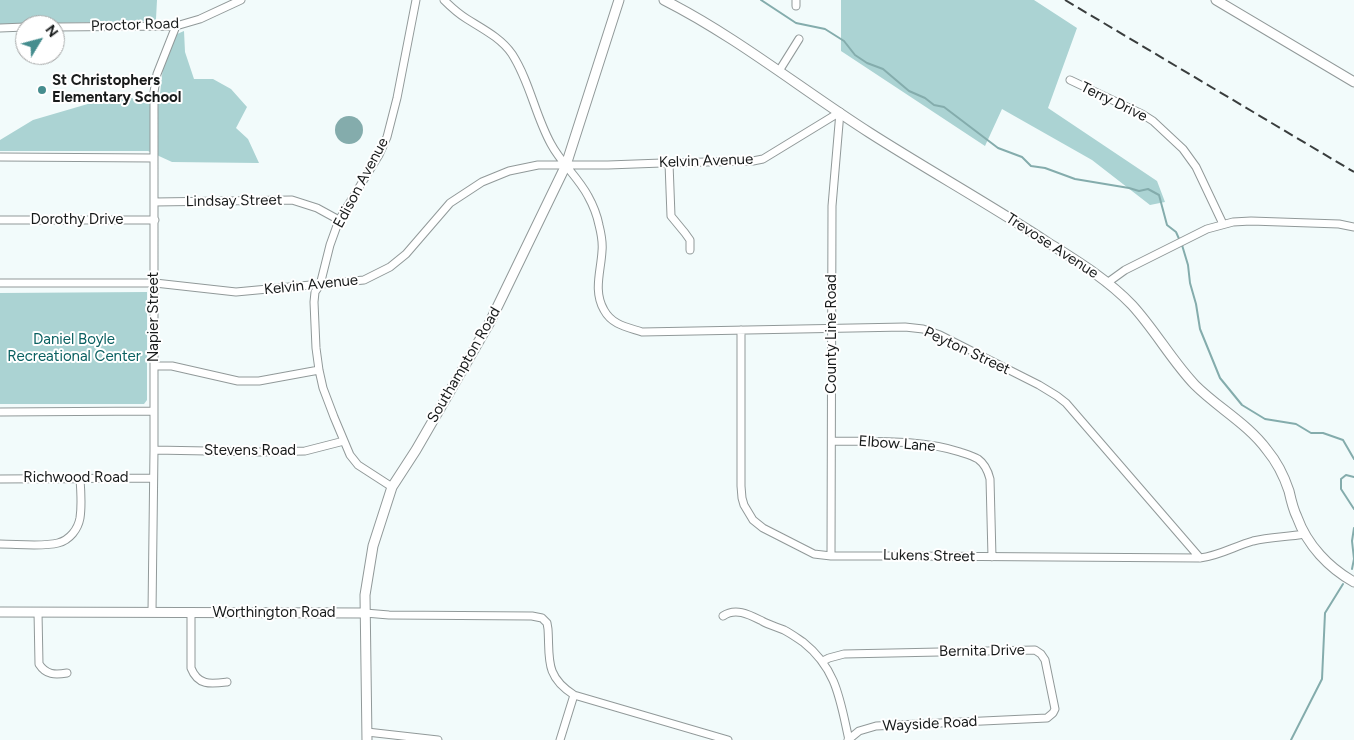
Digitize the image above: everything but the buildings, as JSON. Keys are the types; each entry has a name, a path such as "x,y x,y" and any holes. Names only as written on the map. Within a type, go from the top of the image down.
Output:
{"street":[{"name":"Proctor Road","path":"65,27 176,26 200,19 241,0"},
{"name":"Edison Avenue","path":"392,487 358,465 350,455 344,441 323,388 319,370 314,302 315,292 320,285 330,245 339,220 379,155 387,137 397,98 416,0"},
{"path":"444,0 466,18 488,31 511,52 524,74 550,143 566,165"},
{"name":"Southampton Road","path":"367,736 365,595 373,546 392,487 416,450 490,322 566,165 619,0"},
{"name":"Trevose Avenue","path":"664,0 697,18 779,71 869,133 1094,272 1121,295 1145,320 1196,386 1247,428 1265,447 1285,480 1297,519 1304,534 1328,562 1341,574 1353,581"},
{"path":"1216,0 1354,82"},
{"name":"Napier Street","path":"152,612 155,283 154,92 157,74 176,26"},
{"path":"0,28 15,27"},
{"path":"779,71 799,39"},
{"name":"Terry Drive","path":"1070,80 1142,114 1153,121 1183,148 1196,168 1223,224"},
{"name":"Kelvin Avenue","path":"0,283 155,283 236,292 364,280 390,266 406,254 450,202 482,182 509,171 538,165 753,161 763,159 840,112"},
{"name":"County Line Road","path":"831,556 832,206 840,112"},
{"path":"0,157 154,158"},
{"path":"669,162 671,216 690,240 690,250"},
{"name":"Peyton Street","path":"566,165 588,196 598,223 602,249 598,290 603,308 616,323 642,332 905,327 929,331 1052,393 1066,403 1200,558"},
{"name":"Lindsay Street","path":"155,202 292,200 316,208 339,220"},
{"name":"Dorothy Drive","path":"0,220 155,220"},
{"path":"1107,283 1125,270 1207,229 1223,224 1251,221 1339,224 1354,227"},
{"name":"Lukens Street","path":"741,330 741,486 744,505 753,520 763,528 814,554 831,556 1200,558 1216,555 1254,541 1304,534"},
{"path":"154,366 172,366 238,381 259,381 319,370"},
{"path":"0,412 154,412"},
{"name":"Stevens Road","path":"154,450 304,451 344,441"},
{"name":"Elbow Lane","path":"832,441 925,444 956,451 978,460 986,468 990,479 992,557"},
{"name":"Richwood Road","path":"0,479 153,478"},
{"path":"0,544 59,543 71,536 80,518 80,479"},
{"name":"Worthington Road","path":"0,612 366,613 389,615 532,616 542,618 546,622 549,664 561,685 574,695"},
{"path":"38,612 39,664 48,673 67,673"},
{"path":"723,616 731,612 750,615 784,630 809,647 823,661 833,680 840,698 849,740"},
{"path":"191,613 191,668 193,674 202,682 227,682"},
{"name":"Bernita Drive","path":"823,661 844,654 1036,650 1042,654 1044,660 1054,713 1047,718 1016,720"},
{"path":"560,740 574,695 728,740"},
{"name":"Wayside Road","path":"849,740 859,731 876,726 1016,720"},
{"path":"367,736 438,740"}],"green space":[{"path":"0,0 157,0 155,21 65,23 65,15 15,15 15,24 0,24"},
{"path":"841,0 1034,0 1077,28 1048,108 1157,181 1165,202 1150,205 1092,160 1002,109 985,146 841,51"},
{"path":"184,31 185,52 194,79 213,79 231,89 247,107 236,128 248,139 259,163 172,162 148,151 0,151 0,140 33,120 98,101 129,97 145,103 159,103 163,67 177,34"},
{"name":"Daniel Boyle Recreational Center","path":"147,292 147,400 144,404 0,404 0,293"}],"shaded area":[{"path":"349,116 359,120 363,130 359,140 349,144 339,140 335,130 339,120"}],"waterway":[{"path":"761,0 796,23 825,29 844,41 855,55 867,63 883,69 909,91 925,98 934,105 944,107 998,148 1022,157 1031,166 1045,168 1075,179 1139,191 1148,189 1159,195 1167,225 1176,232 1180,241"},
{"path":"1182,245 1188,265 1200,329 1220,378 1242,405 1265,419 1296,424 1311,433 1323,433 1343,440 1354,459"},
{"path":"1354,477 1346,475 1341,479 1341,489 1354,509"},
{"path":"1352,569 1354,559 1352,541 1354,528"},
{"path":"1291,740 1322,679 1325,613 1343,584"}],"railway":[{"path":"1065,0 1354,172"}],"place":[{"name":"St Christophers Elementary School","path":"42,90"}]}
